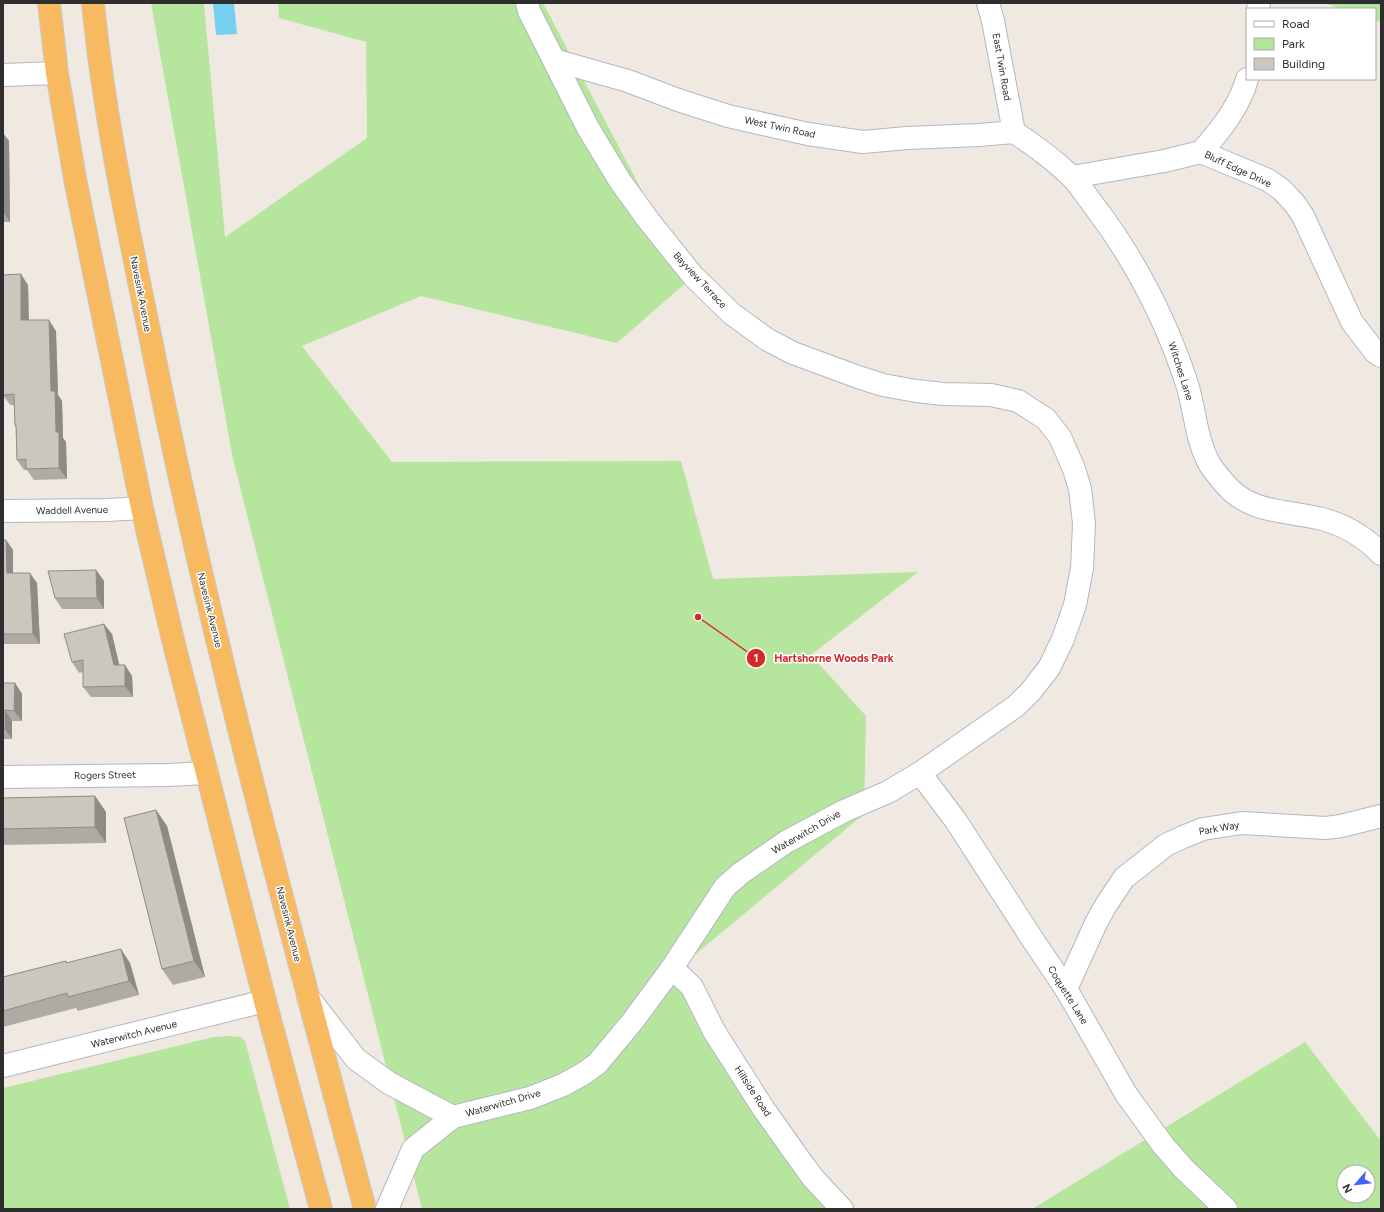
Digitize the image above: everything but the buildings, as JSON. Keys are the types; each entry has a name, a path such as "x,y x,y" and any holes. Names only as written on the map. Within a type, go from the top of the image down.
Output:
{"highway":[{"path":"50,3 57,73 76,184 142,508 175,647 265,1001 321,1209"},
{"name":"Navesink Avenue","path":"93,3 99,59 113,143 171,440 205,591 308,997 365,1209"}],"street":[{"name":"Bayview Terrace","path":"526,3 588,128 620,181 644,216 693,276 732,314 768,340 793,353 883,385 944,394 991,395 1018,401 1046,419 1060,437 1074,469 1081,498"},
{"name":"East Twin Road","path":"988,3 993,21 1014,132"},
{"name":"West Twin Road","path":"554,60 628,80 678,100 728,116 808,134 863,142 1014,132"},
{"path":"3,75 57,73"},
{"path":"1201,152 1217,134 1236,105 1247,80"},
{"name":"Witches Lane","path":"1014,132 1028,141 1072,177 1115,234 1153,300 1168,332 1187,385 1200,440 1210,465 1226,486 1244,500 1256,506 1322,520 1347,529 1372,544 1381,554"},
{"name":"Bluff Edge Drive","path":"1072,177 1164,161 1201,152 1268,180 1282,190 1295,204 1303,216 1352,322 1375,352 1381,356"},
{"name":"Waterwitch Drive","path":"453,1117 530,1098 583,1074 597,1064 632,1022 672,968 724,887 741,873 786,842 844,811 888,792 920,773 1016,706 1031,691 1048,668 1063,639 1075,605 1082,568 1084,523 1081,498"},
{"name":"Waddell Avenue","path":"3,512 142,508"},
{"name":"Rogers Street","path":"3,776 168,775 207,773"},
{"name":"Coquette Lane","path":"920,773 956,821 1066,989 1131,1101 1163,1145 1184,1169 1226,1209"},
{"name":"Park Way","path":"1066,989 1096,923 1124,878 1166,845 1183,836 1203,829 1242,824 1326,828 1341,826 1381,816"},
{"name":"Hillside Road","path":"672,968 692,988 714,1031 796,1156 813,1178 842,1209"},
{"path":"308,997 356,1059 389,1083 453,1117 413,1149 387,1209"},
{"name":"Waterwitch Avenue","path":"3,1066 265,1001"}],"green space":[{"path":"151,3 204,3 225,237 367,138 366,42 279,18 278,3 543,3 689,280 617,343 421,296 302,346 392,462 681,461 713,579 918,572 811,655 866,716 864,814 686,962 814,1193 835,1209 422,1209 233,459"},
{"path":"1324,3 1381,3 1381,22 1376,20 1376,8 1339,8"},
{"path":"214,1037 240,1037 245,1041 290,1209 3,1209 3,1088"},
{"path":"1305,1042 1381,1141 1381,1209 1032,1209"}],"water":[{"path":"213,3 234,3 237,34 216,35"}],"place":[{"name":"Hartshorne Woods Park","path":"698,617"}]}
